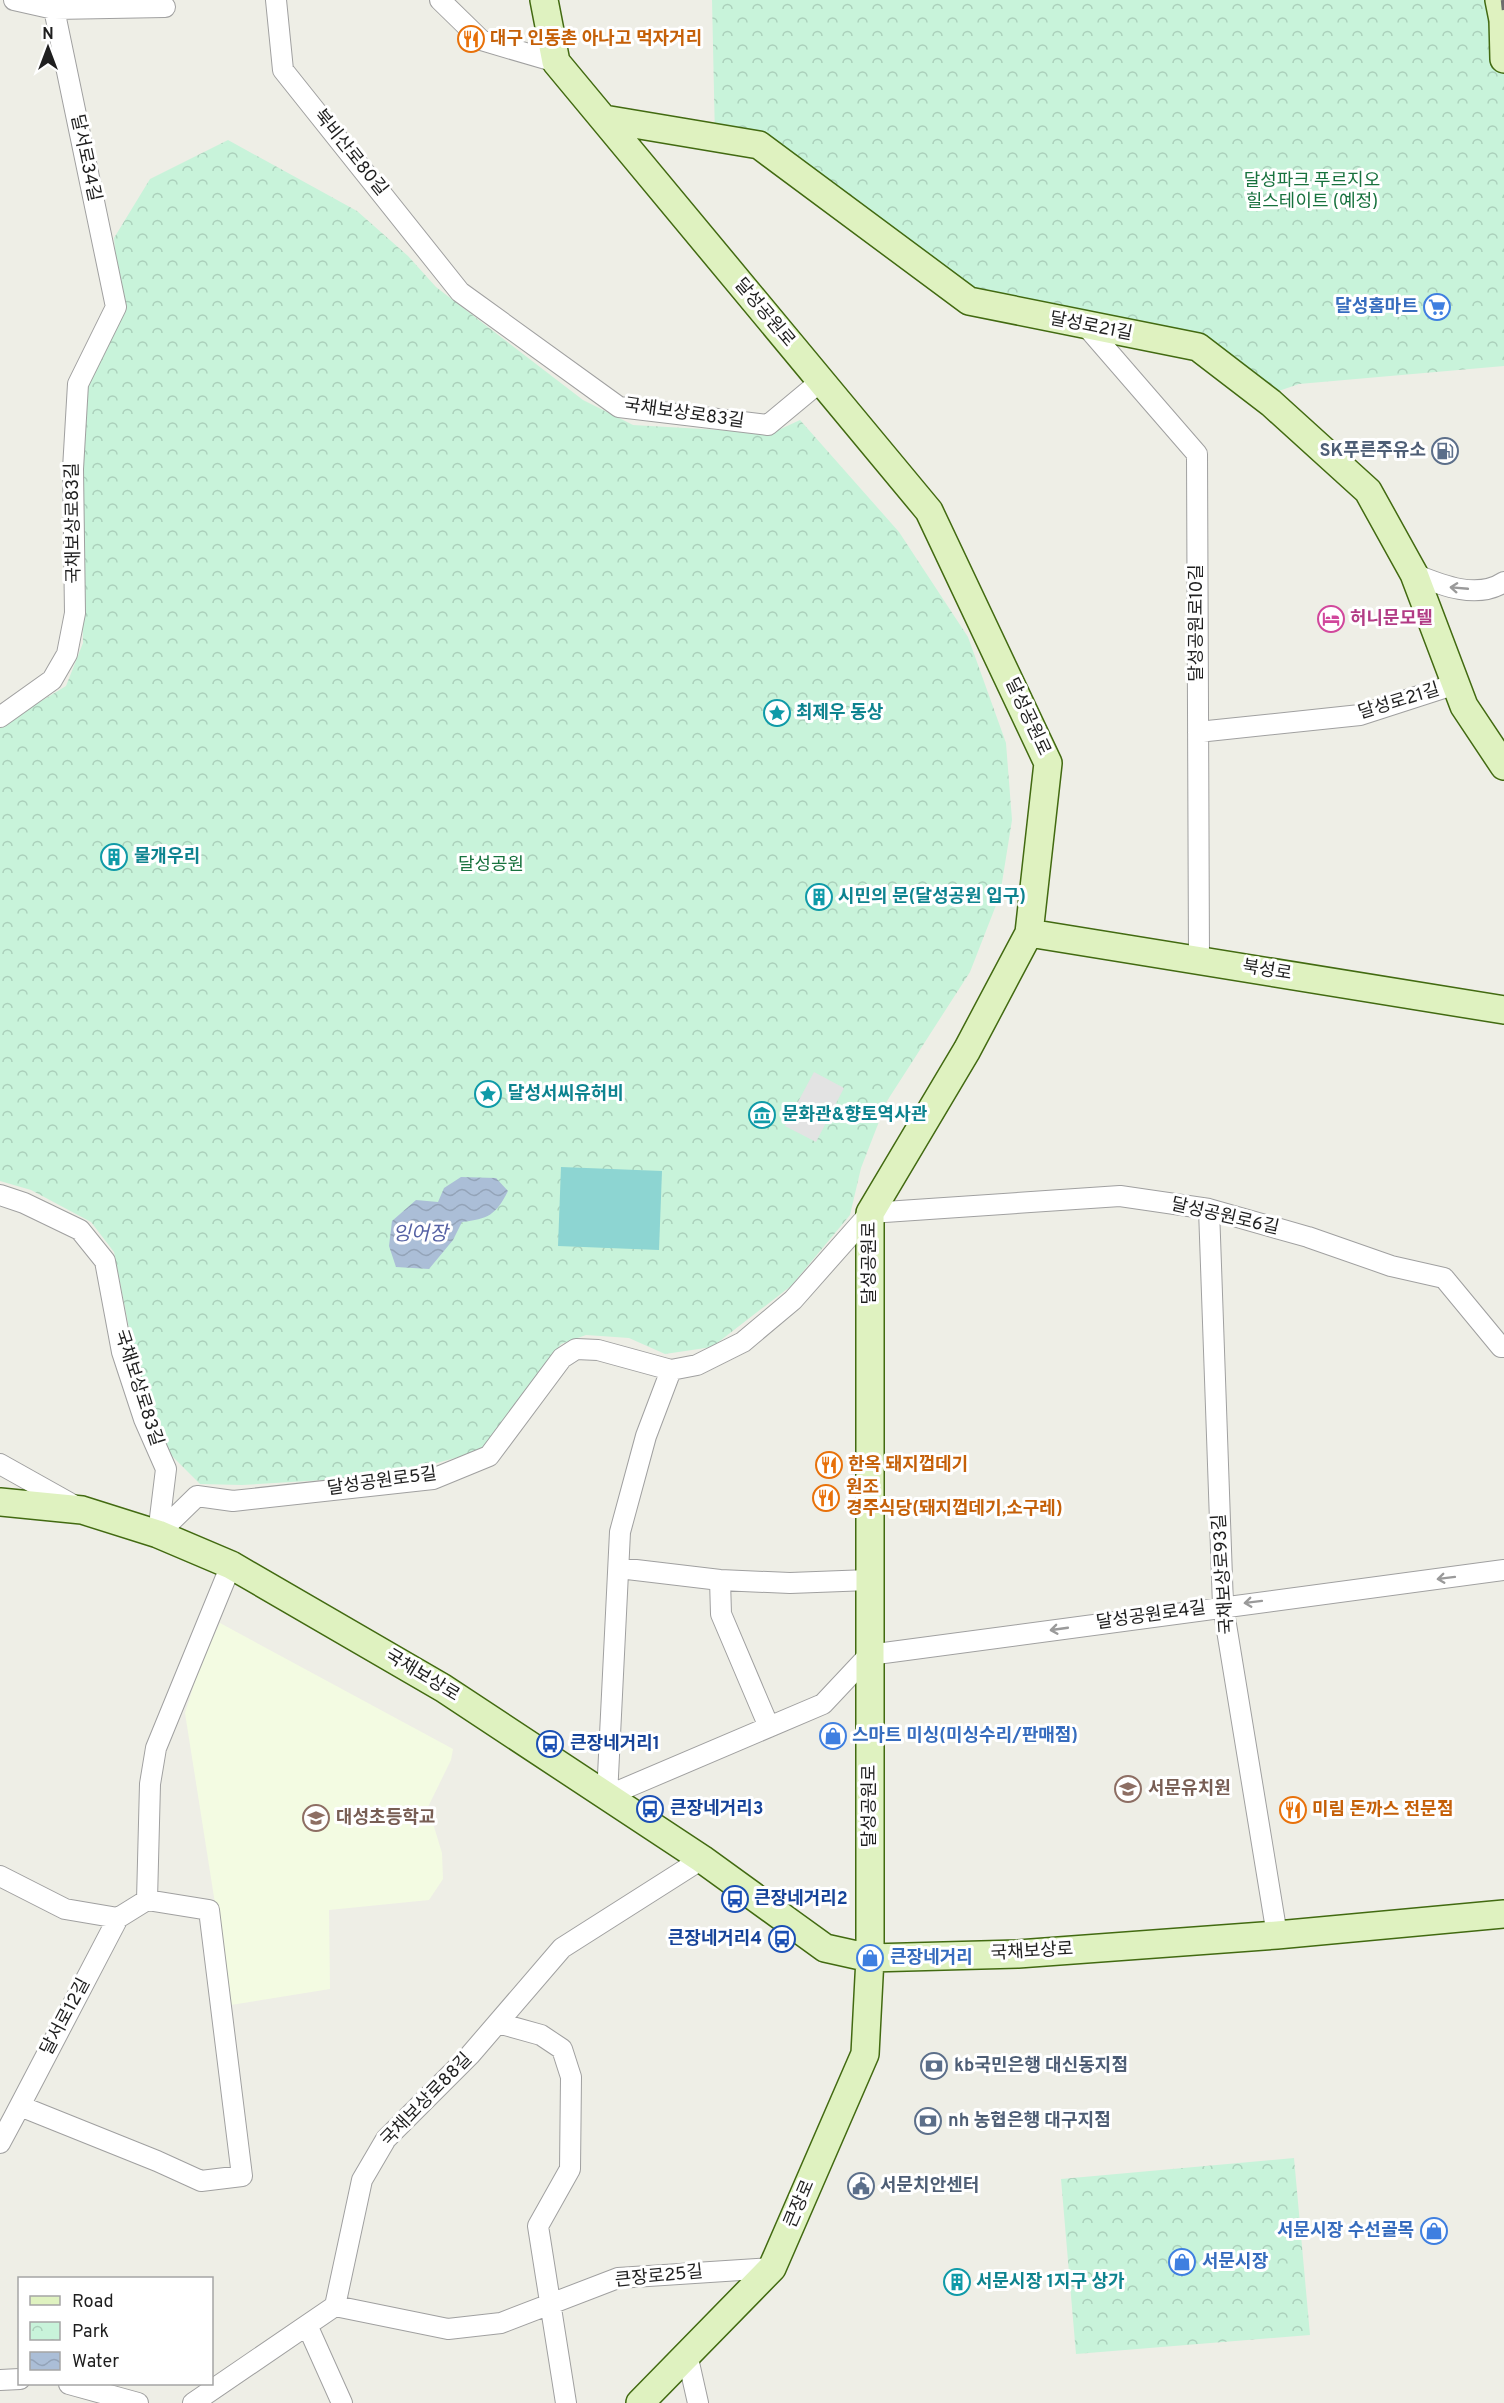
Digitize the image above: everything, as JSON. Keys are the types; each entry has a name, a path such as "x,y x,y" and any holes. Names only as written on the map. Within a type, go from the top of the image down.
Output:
{"street":[{"path":"14,0 54,9 165,7"},
{"name":"북비산로80길","path":"276,0 283,70 460,292"},
{"path":"440,0 481,40 556,62"},
{"name":"달성공원로","path":"544,0 556,62 929,511 1048,764 1029,933 967,1050 870,1213 870,1958"},
{"path":"1499,0 1503,20 1504,59"},
{"name":"달서로34길","path":"54,9 116,307"},
{"name":"달성로21길","path":"604,119 759,145 969,301 1198,347 1271,403 1368,490 1414,574 1464,706 1504,766"},
{"name":"국채보상로83길","path":"460,292 619,407 768,425 821,381"},
{"name":"국채보상로83길","path":"0,717 52,680 67,654 75,613 73,469 78,384 116,307"},
{"name":"달성공원로10길","path":"1086,326 1197,454 1199,960"},
{"path":"1414,574 1460,590 1495,587 1504,582"},
{"name":"달성로21길","path":"1198,732 1360,716 1456,684"},
{"name":"북성로","path":"1029,933 1504,1010"},
{"name":"국채보상로83길","path":"0,1195 24,1203 80,1230 105,1261 122,1352 144,1419 166,1470 158,1534"},
{"name":"달성공원로6길","path":"870,1213 1120,1196 1209,1209 1308,1237 1390,1266 1444,1278 1501,1347 1504,1347"},
{"name":"국채보상로93길","path":"1209,1209 1223,1606 1277,1935"},
{"name":"달성공원로5길","path":"158,1534 197,1496 233,1501 433,1479 489,1456 562,1358 576,1349 598,1350 671,1370 697,1365 743,1342 793,1300 870,1213"},
{"path":"671,1370 646,1436 620,1532 607,1796 824,1704 869,1655"},
{"path":"0,1464 82,1510"},
{"name":"국채보상로","path":"0,1502 82,1510 158,1534 231,1565 443,1688 702,1859 825,1948 870,1958 1018,1954 1277,1935 1504,1914"},
{"path":"147,1900 150,1785 156,1748 231,1565"},
{"path":"619,1568 720,1580 790,1583 869,1580"},
{"name":"달성공원로4길","path":"869,1655 1504,1570"},
{"path":"720,1580 721,1614 769,1728"},
{"name":"국채보상로88길","path":"335,2306 362,2180 386,2139 471,2055 562,1948 702,1859"},
{"path":"0,1876 65,1908 118,1918 147,1900 209,1910 242,2176 201,2181 157,2161 11,2113"},
{"name":"달서로12길","path":"0,2144 11,2113 118,1918"},
{"name":"큰장로","path":"640,2403 772,2268 865,2054 870,1958"},
{"path":"498,2023 542,2035 562,2049 571,2077 570,2169 538,2226 566,2403"},
{"name":"큰장로25길","path":"335,2306 448,2328 501,2323 618,2278 772,2268"},
{"path":"193,2403 335,2306"},
{"path":"308,2325 342,2403"},
{"path":"687,2354 698,2403"},
{"path":"0,2380 18,2379"},
{"path":"72,2385 108,2399 138,2403"}],"shaded area":[{"path":"814,1072 844,1088 816,1142 785,1126"},
{"path":"561,1167 662,1171 659,1250 558,1246"},
{"name":"대성초등학교","path":"220,1623 453,1749 451,1760 428,1807 442,1853 443,1879 429,1900 329,1910 330,1989 231,2005 185,1713 200,1665"}],"green space":[{"name":"달성파크 푸르지오 힐스테이트 (예정)","path":"712,0 1499,0 1504,59 1504,366 1299,384 1273,393 1198,347 978,303 759,145 715,138"},
{"name":"달성공원","path":"228,140 357,211 408,256 436,287 583,400 633,425 772,433 800,420 899,532 968,637 1006,743 1012,820 1000,895 970,972 887,1101 861,1168 850,1215 791,1286 712,1347 665,1354 629,1338 586,1335 561,1344 536,1377 511,1417 480,1451 390,1476 242,1485 200,1484 169,1453 140,1384 114,1252 91,1222 31,1190 0,1181 0,726 66,686 83,643 80,494 84,400 119,295 114,238 150,179"},
{"path":"1294,2158 1310,2335 1076,2354 1061,2179"}],"water":[{"name":"잉어장","path":"461,1177 496,1178 508,1191 495,1211 485,1217 462,1222 453,1240 429,1269 396,1267 389,1246 392,1221 416,1200 438,1202 444,1188"}],"railway":[{"path":"1503,0 1504,10"}],"place":[{"name":"대구 인동촌 아나고 먹자거리","path":"471,39"},
{"name":"달성홈마트","path":"1437,307"},
{"name":"SK푸른주유소","path":"1445,451"},
{"name":"허니문모텔","path":"1331,619"},
{"name":"최제우 동상","path":"777,713"},
{"name":"물개우리","path":"114,857"},
{"name":"시민의 문(달성공원 입구)","path":"819,897"},
{"name":"달성서씨유허비","path":"488,1094"},
{"name":"문화관&향토역사관","path":"762,1115"},
{"name":"한옥 돼지껍데기","path":"829,1465"},
{"name":"원조 경주식당(돼지껍데기,소구레)","path":"826,1498"},
{"name":"스마트 미싱(미싱수리/판매점)","path":"833,1736"},
{"name":"큰장네거리1","path":"550,1744"},
{"name":"서문유치원","path":"1128,1789"},
{"name":"큰장네거리3","path":"650,1809"},
{"name":"미림 돈까스 전문점","path":"1293,1810"},
{"name":"대성초등학교","path":"316,1818"},
{"name":"큰장네거리2","path":"735,1899"},
{"name":"큰장네거리4","path":"782,1939"},
{"name":"큰장네거리","path":"870,1958"},
{"name":"kb국민은행 대신동지점","path":"934,2066"},
{"name":"nh 농협은행 대구지점","path":"928,2121"},
{"name":"서문치안센터","path":"861,2186"},
{"name":"서문시장 수선골목","path":"1434,2231"},
{"name":"서문시장","path":"1182,2262"},
{"name":"서문시장 1지구 상가","path":"957,2282"}]}
